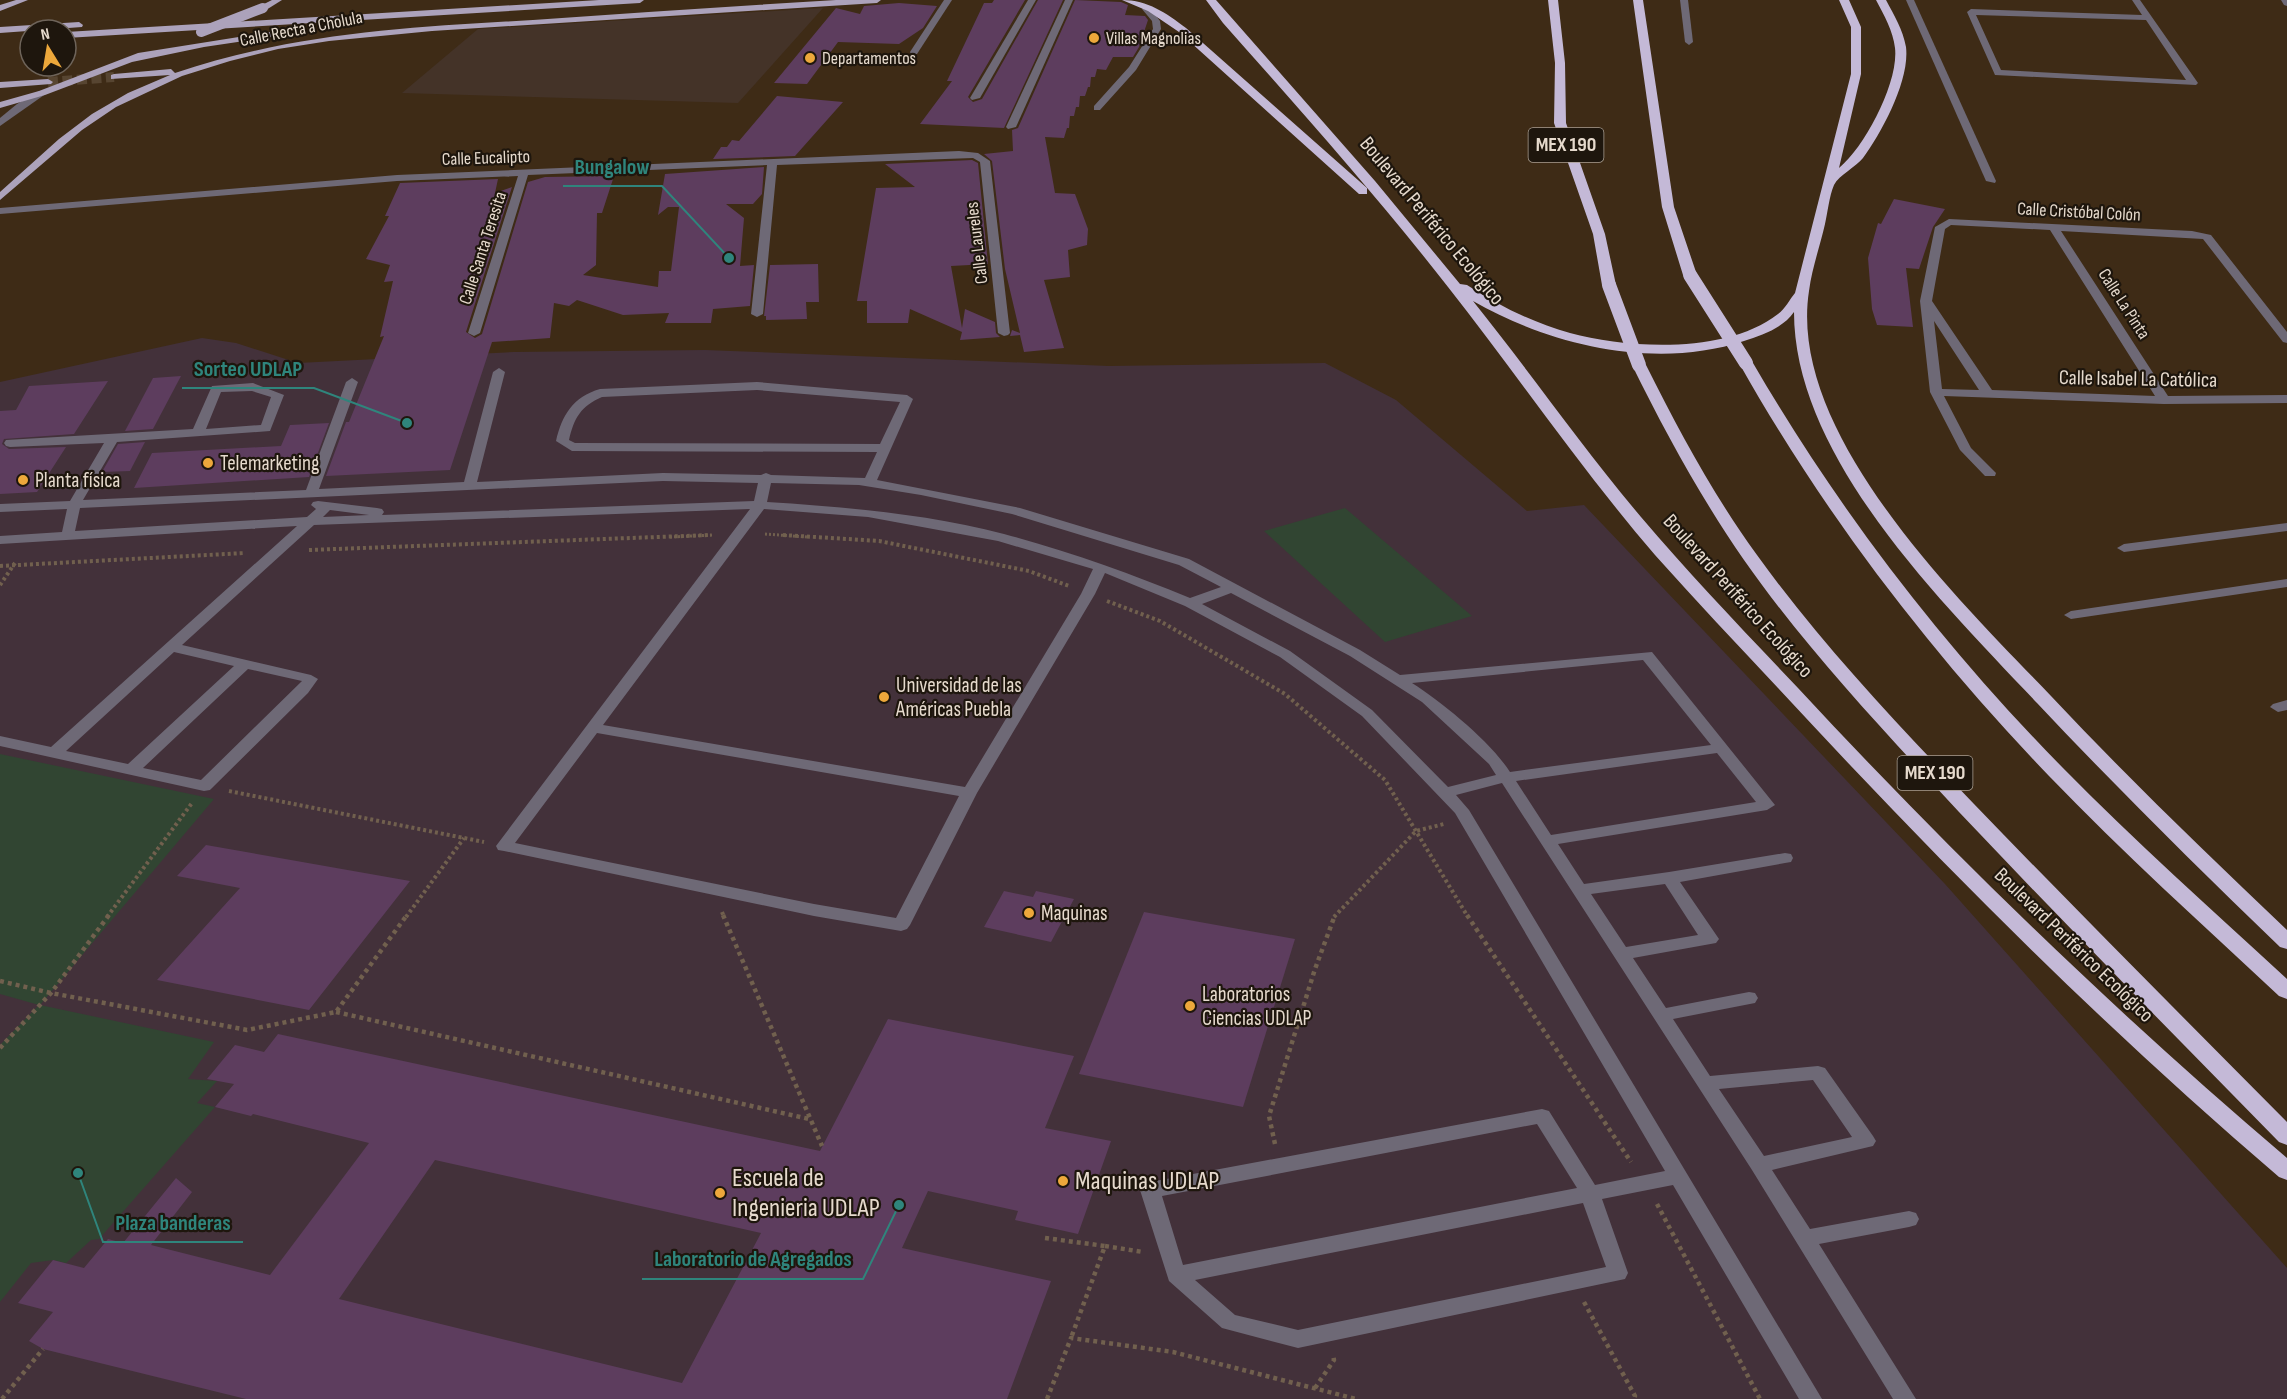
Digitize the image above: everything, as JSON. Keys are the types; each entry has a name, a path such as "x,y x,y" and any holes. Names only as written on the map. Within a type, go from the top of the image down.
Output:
{"highway":[{"path":"1127,0 1148,7 1166,17 1246,83 1359,187 1405,224"},
{"name":"Boulevard Periférico Ecológico","path":"1211,0 1405,224 1578,448 1661,550 1854,762 1999,910 2077,985 2160,1062 2287,1171"},
{"name":"Boulevard Periférico Ecológico","path":"1553,0 1560,63 1560,123 1599,234 1609,285 1639,365 1672,432 1718,509 1769,582 1841,670 2038,882 2287,1136"},
{"path":"1638,0 1668,207 1690,275 1796,447 1854,532 1907,602 1986,696 2092,808 2287,991"},
{"path":"1844,0 1856,27 1856,74 1802,291 1802,340 1811,382 1819,404 1849,464 1899,535 1970,620 2031,687 2287,942"},
{"path":"1829,181 1854,160 1880,116 1898,75 1901,57 1900,44 1894,25 1881,0"},
{"path":"1450,280 1486,302 1546,329 1591,342 1640,347 1686,347 1744,336 1783,317 1792,309 1802,291"}],"main road":[{"path":"0,8 24,0"},
{"path":"0,105 42,93 263,8 278,0"},
{"path":"0,30 487,0"},
{"name":"Calle Recta a Cholula","path":"78,34 640,0"},
{"name":"Calle Recta a Cholula","path":"199,68 290,45 382,31 877,0"},
{"path":"131,59 264,35 495,15 592,3"},
{"path":"0,39 18,38"},
{"path":"114,77 199,68"},
{"path":"0,197 77,129 103,111 151,86 199,68"},
{"path":"0,85 48,82"}],"street":[{"path":"914,52 948,0"},
{"path":"975,98 1032,0"},
{"path":"1011,127 1070,0"},
{"path":"1684,0 1689,42"},
{"path":"1910,0 1991,181"},
{"path":"1994,0 2001,12"},
{"path":"2136,0 2193,83 1998,73 1971,12 2148,18"},
{"path":"1098,108 1133,68 1157,29 1156,21 1146,9 1148,7"},
{"path":"0,123 20,106 42,93"},
{"name":"Calle Eucalipto","path":"0,211 397,178 975,155"},
{"name":"Calle Laureles","path":"975,155 985,161 1004,333"},
{"path":"756,314 772,162"},
{"name":"Calle Santa Teresita","path":"474,333 524,173"},
{"name":"Calle Cristóbal Colón","path":"1926,301 1940,227 1949,222 2192,234 2206,237 2287,340"},
{"name":"Calle La Pinta","path":"2052,227 2164,400"},
{"path":"1926,301 1936,392 1966,450 1990,473"},
{"path":"1926,301 1988,394"},
{"path":"469,487 500,372"},
{"path":"311,494 352,382"},
{"path":"10,443 113,439 198,433 266,428 278,395 253,387 216,389 198,433"},
{"path":"869,483 885,448 907,399 757,387 600,393 582,400 567,417 562,441 572,447 885,448"},
{"name":"Calle Isabel La Católica","path":"1936,392 2164,400 2287,399"},
{"path":"68,535 74,505 113,439"},
{"path":"0,507 663,477 766,477 869,483 921,490 1015,511 1184,562 1355,653 1426,699 1495,761 1759,1165 1905,1399"},
{"path":"766,477 760,505 504,846 814,910 901,925 969,793 1088,594 1101,567"},
{"path":"246,497 433,518"},
{"path":"0,540 313,521 760,505 868,513 1000,537 1101,567 1190,603 1285,654 1367,713 1445,793 1466,818 1811,1399"},
{"path":"54,753 280,551 327,506"},
{"path":"2124,548 2287,528"},
{"path":"2071,615 2287,584"},
{"path":"1190,603 1234,587"},
{"path":"0,741 204,786 303,690 311,679 171,647"},
{"path":"1397,680 1647,655 1767,805 1546,841"},
{"path":"132,769 244,665"},
{"path":"593,728 969,793"},
{"path":"1445,793 1506,777 1721,748"},
{"path":"1578,890 1669,878 1785,858"},
{"path":"1620,954 1710,939 1669,878"},
{"path":"1661,1015 1749,998"},
{"path":"1706,1083 1818,1073 1866,1141 1759,1165"},
{"path":"1542,1116 1590,1193 1618,1273 1298,1339 1229,1322 1176,1275 1150,1190 1542,1116"},
{"path":"1176,1275 1679,1176"},
{"path":"1804,1238 1909,1219"}],"path":[{"path":"0,566 280,551 651,536 780,534 879,541 1029,571 1160,621 1285,694 1385,780 1481,938"},
{"path":"0,1048 51,993 204,786 504,846"},
{"path":"1279,1166 1269,1116 1315,969 1334,917 1416,831 1466,818"},
{"path":"336,1012 464,838"},
{"path":"713,889 822,1146"},
{"path":"0,981 51,993 247,1030 336,1012 809,1119"},
{"path":"1045,1238 1149,1252 1169,1252"},
{"path":"1047,1399 1106,1246"},
{"path":"1574,1282 1635,1396 1634,1399"},
{"path":"1315,1388 1334,1360 1329,1333"},
{"path":"1071,1338 1173,1352 1356,1399"},
{"path":"2,1399 44,1349"}],"shaded area":[{"path":"823,8 738,103 402,93 478,29"},
{"name":"Universidad de las Américas Puebla","path":"202,338 236,343 298,363 514,352 705,350 1109,366 1325,363 1396,400 1527,511 1584,505 1945,884 2287,1268 2287,1399 0,1399 0,382"}],"green space":[{"path":"1345,508 1472,616 1385,642 1264,531"},
{"path":"0,754 214,799 40,1005 214,1042 188,1079 217,1081 197,1103 215,1107 99,1239 91,1240 66,1263 53,1260 31,1263 0,1302 0,1045 39,1005 0,994"}],"building":[{"path":"994,0 1025,0 968,97 973,102 982,99 1038,0 1063,0 1004,128 920,124 952,81 947,81 984,3 992,3"},
{"path":"1075,0 1121,2 1128,5 1125,15 1145,16 1148,20 1139,47 1133,57 1113,57 1106,70 1097,69 1095,77 1091,77 1090,87 1085,96 1080,96 1079,107 1076,107 1074,116 1070,116 1069,128 1064,138 1045,137 1055,193 1075,194 1088,229 1087,245 1068,250 1070,277 1044,280 1064,348 1024,352 1020,335 1010,336 1012,330 1020,333 1005,269 992,161 984,154 1013,151 1012,130 1018,128"},
{"path":"899,3 937,6 923,28 899,44 838,42 807,84 774,83 836,8 860,14 864,6"},
{"path":"777,96 843,102 795,156 713,159 721,147 727,147 732,140 739,141"},
{"path":"972,160 978,163 988,264 951,266 962,328 965,309 995,322 996,333 1000,337 960,340 962,332 910,309 908,323 867,323 867,301 857,301 876,188 915,187 885,164"},
{"path":"764,167 762,194 753,204 726,204 744,218 740,266 754,265 750,306 713,309 711,323 665,323 669,313 623,315 577,300 569,306 554,303 550,338 492,342 450,470 326,476 346,422 349,422 384,336 380,337 393,281 384,282 390,265 366,259 389,216 385,216 400,183 498,179 495,193 512,187 466,332 475,338 482,334 528,182 545,177 614,176 602,213 597,213 596,265 583,275 658,287 659,271 671,271 679,207 668,207 658,215 665,174"},
{"path":"1894,199 1945,209 1933,227 1919,269 1906,268 1913,327 1877,325 1872,309 1868,258 1878,223 1881,224"},
{"path":"818,264 819,302 806,302 807,319 766,320 764,316 770,265"},
{"path":"181,376 153,429 125,431 153,378"},
{"path":"108,381 74,434 4,439 2,444 9,449 66,447 37,492 0,494 0,411 16,410 29,386"},
{"name":"Telemarketing","path":"329,423 309,477 134,488 152,453 281,446 290,425"},
{"path":"145,442 130,471 102,472 118,444"},
{"path":"206,845 410,881 309,1010 157,980 240,888 177,876"},
{"name":"Maquinas","path":"1004,891 1033,897 1036,891 1074,899 1051,942 984,927"},
{"name":"Laboratorios Ciencias UDLAP","path":"1144,912 1295,939 1243,1107 1079,1074"},
{"name":"Escuela de Ingenieria UDLAP","path":"888,1019 1074,1056 1045,1128 1111,1141 1078,1234 1015,1220 1018,1211 928,1191 902,1248 1051,1281 1007,1399 246,1399 43,1349 29,1341 53,1312 18,1303 53,1260 84,1268 108,1239 123,1243 176,1178 192,1192 151,1245 270,1275 369,1143 253,1114 251,1116 215,1107 234,1084 207,1079 235,1045 264,1052 278,1034 820,1151","holes":["435,1160 761,1233 682,1383 339,1299"]}],"tunnel":[{"path":"48,82 114,77"}],"place":[{"name":"Villas Magnolias","path":"1094,38"},
{"name":"Departamentos","path":"810,58"},
{"name":"Bungalow","path":"729,258"},
{"name":"Sorteo UDLAP","path":"407,423"},
{"name":"Telemarketing","path":"208,463"},
{"name":"Planta física","path":"23,480"},
{"name":"Universidad de las Américas Puebla","path":"884,697"},
{"name":"Maquinas","path":"1029,913"},
{"name":"Laboratorios Ciencias UDLAP","path":"1190,1006"},
{"name":"Plaza banderas","path":"78,1173"},
{"name":"Maquinas UDLAP","path":"1063,1181"},
{"name":"Escuela de Ingenieria UDLAP","path":"720,1193"},
{"name":"Laboratorio de Agregados","path":"899,1205"}]}
